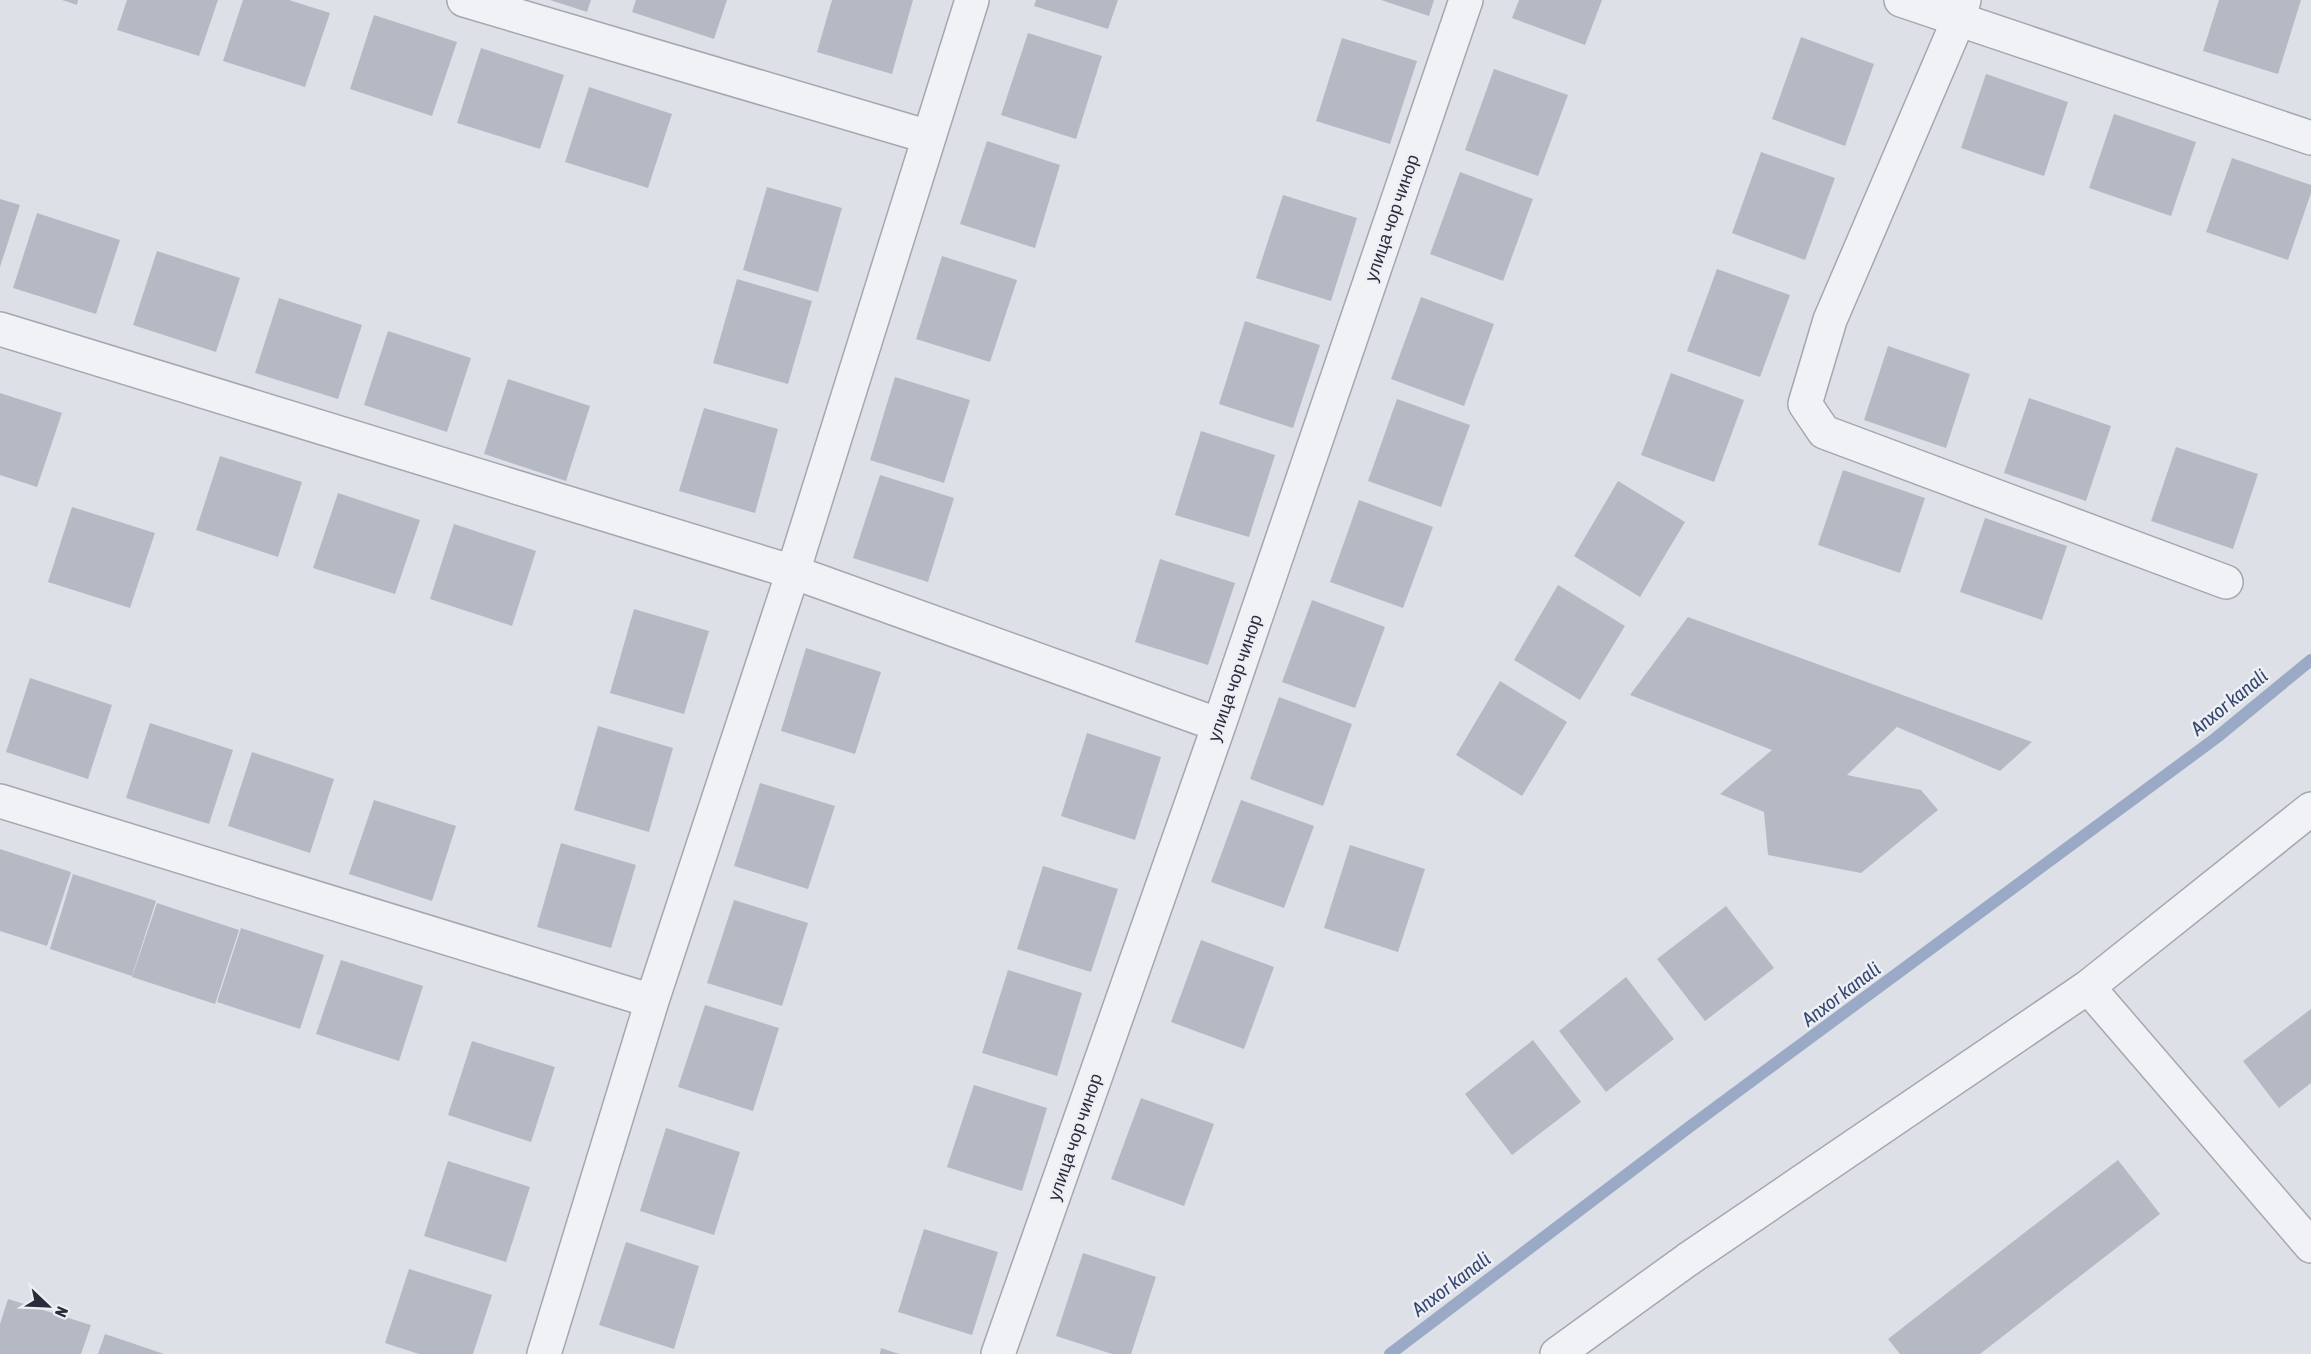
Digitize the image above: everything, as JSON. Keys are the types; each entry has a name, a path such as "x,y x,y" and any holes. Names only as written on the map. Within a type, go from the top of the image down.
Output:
{"street":[{"path":"464,0 929,137"},
{"path":"544,1354 652,1001 793,572 972,0"},
{"name":"улица чор чинор","path":"998,1354 1219,725 1466,0"},
{"path":"1901,0 1961,10 2308,127"},
{"path":"1961,10 1830,320 1805,404 1824,432 2226,582"},
{"path":"0,329 793,572 1219,725"},
{"path":"0,801 652,1001"},
{"path":"1557,1354 1687,1260 2088,987 2311,809"},
{"path":"2088,987 2311,1246"}],"building":[{"path":"62,0 78,0 77,5"},
{"path":"127,0 218,0 199,56 117,30"},
{"path":"243,0 289,0 330,13 305,87 223,61"},
{"path":"550,0 591,0 587,12"},
{"path":"636,0 727,0 714,39 632,12"},
{"path":"832,0 913,0 892,74 817,52"},
{"path":"1036,0 1118,0 1108,29 1034,6"},
{"path":"1381,0 1434,0 1429,16"},
{"path":"1519,0 1602,0 1585,45 1512,18"},
{"path":"2219,0 2301,0 2278,74 2203,51"},
{"path":"374,15 457,42 432,116 350,89"},
{"path":"1028,33 1102,56 1076,139 1001,115"},
{"path":"1801,37 1874,64 1845,146 1772,119"},
{"path":"1342,38 1417,61 1390,144 1316,121"},
{"path":"481,48 564,75 540,149 457,123"},
{"path":"1494,69 1568,95 1538,176 1465,150"},
{"path":"1986,74 2068,102 2044,176 1961,148"},
{"path":"589,87 672,114 648,188 565,162"},
{"path":"2114,114 2196,142 2171,216 2089,188"},
{"path":"987,141 1060,165 1035,248 960,224"},
{"path":"1761,152 1835,178 1805,260 1732,233"},
{"path":"2232,158 2311,185 2311,193 2288,260 2206,232"},
{"path":"1460,172 1533,199 1503,281 1430,254"},
{"path":"767,187 842,208 818,292 743,270"},
{"path":"1283,195 1357,218 1331,301 1256,278"},
{"path":"0,199 20,205 0,267"},
{"path":"37,213 120,240 96,314 13,288"},
{"path":"157,251 240,278 216,352 133,325"},
{"path":"942,256 1017,280 990,362 916,339"},
{"path":"1717,269 1790,295 1760,377 1687,351"},
{"path":"737,279 812,301 788,384 713,363"},
{"path":"1421,297 1494,324 1464,406 1391,379"},
{"path":"279,298 362,325 338,399 255,373"},
{"path":"1245,321 1320,345 1293,428 1219,404"},
{"path":"388,331 471,358 447,432 364,405"},
{"path":"1888,346 1970,374 1946,448 1864,420"},
{"path":"1671,373 1744,400 1714,482 1641,455"},
{"path":"895,377 970,400 944,483 870,460"},
{"path":"508,379 590,406 566,481 484,454"},
{"path":"0,393 62,413 37,487 0,475"},
{"path":"2029,398 2111,426 2086,501 2004,473"},
{"path":"1397,399 1470,425 1441,507 1368,481"},
{"path":"704,408 778,429 755,513 679,491"},
{"path":"1201,431 1275,455 1249,537 1175,515"},
{"path":"2176,447 2258,474 2233,549 2151,521"},
{"path":"220,456 302,482 278,557 196,530"},
{"path":"1843,470 1925,498 1900,573 1818,545"},
{"path":"880,475 954,498 928,582 853,558"},
{"path":"1618,481 1685,522 1640,597 1574,556"},
{"path":"338,493 420,520 395,594 313,568"},
{"path":"1359,500 1433,527 1403,608 1330,582"},
{"path":"72,507 155,533 130,608 48,582"},
{"path":"1985,518 2067,546 2042,620 1960,592"},
{"path":"454,524 536,551 512,626 430,599"},
{"path":"1160,559 1235,583 1208,665 1135,642"},
{"path":"1558,585 1625,626 1580,700 1514,660"},
{"path":"1312,600 1385,627 1355,708 1282,682"},
{"path":"634,609 709,631 684,714 610,693"},
{"path":"1688,617 2032,742 2000,771 1897,727 1847,775 1921,790 1938,810 1861,873 1768,855 1764,812 1720,794 1772,750 1630,695"},
{"path":"806,648 881,672 855,754 781,731"},
{"path":"30,678 112,705 88,779 6,752"},
{"path":"1500,681 1567,722 1522,796 1456,755"},
{"path":"1279,697 1352,724 1323,806 1250,779"},
{"path":"150,723 233,750 209,824 126,798"},
{"path":"598,726 673,748 649,832 574,810"},
{"path":"1087,733 1161,757 1135,840 1061,816"},
{"path":"252,752 334,779 310,853 228,826"},
{"path":"760,783 835,806 808,889 734,866"},
{"path":"374,800 456,826 432,901 349,874"},
{"path":"1241,800 1314,826 1284,908 1211,882"},
{"path":"561,843 636,865 611,948 537,927"},
{"path":"1350,845 1425,869 1398,952 1324,928"},
{"path":"0,849 71,872 47,946 0,931"},
{"path":"1043,866 1118,889 1091,972 1017,949"},
{"path":"73,874 156,901 132,976 50,949"},
{"path":"734,900 808,923 782,1006 707,983"},
{"path":"157,903 239,930 215,1004 132,977"},
{"path":"1726,906 1774,968 1705,1021 1657,959"},
{"path":"241,928 324,955 300,1029 217,1002"},
{"path":"1201,940 1274,967 1244,1049 1171,1022"},
{"path":"341,960 423,986 399,1061 316,1034"},
{"path":"1008,970 1082,993 1057,1076 982,1053"},
{"path":"1626,977 1674,1039 1606,1092 1559,1031"},
{"path":"705,1005 779,1028 753,1111 678,1087"},
{"path":"2311,1009 2311,1083 2279,1108 2243,1061"},
{"path":"1533,1040 1581,1102 1512,1155 1465,1094"},
{"path":"472,1041 555,1067 531,1142 448,1115"},
{"path":"974,1085 1047,1108 1022,1191 947,1167"},
{"path":"1141,1098 1214,1124 1184,1206 1111,1179"},
{"path":"666,1128 740,1152 714,1235 640,1211"},
{"path":"2118,1160 2160,1214 1980,1354 1900,1354 1888,1339"},
{"path":"448,1161 530,1187 506,1262 424,1236"},
{"path":"924,1229 998,1252 972,1335 898,1312"},
{"path":"626,1242 699,1266 674,1349 599,1325"},
{"path":"1083,1253 1156,1277 1131,1354 1112,1354 1056,1336"},
{"path":"409,1269 492,1295 473,1354 419,1354 385,1343"},
{"path":"8,1299 91,1325 81,1354 0,1354 0,1324"},
{"path":"105,1334 164,1354 98,1354"},
{"path":"881,1348 899,1354 880,1354"}],"waterway":[{"name":"Anxor kanali","path":"1390,1354 1688,1128 2216,738 2311,660"}]}
